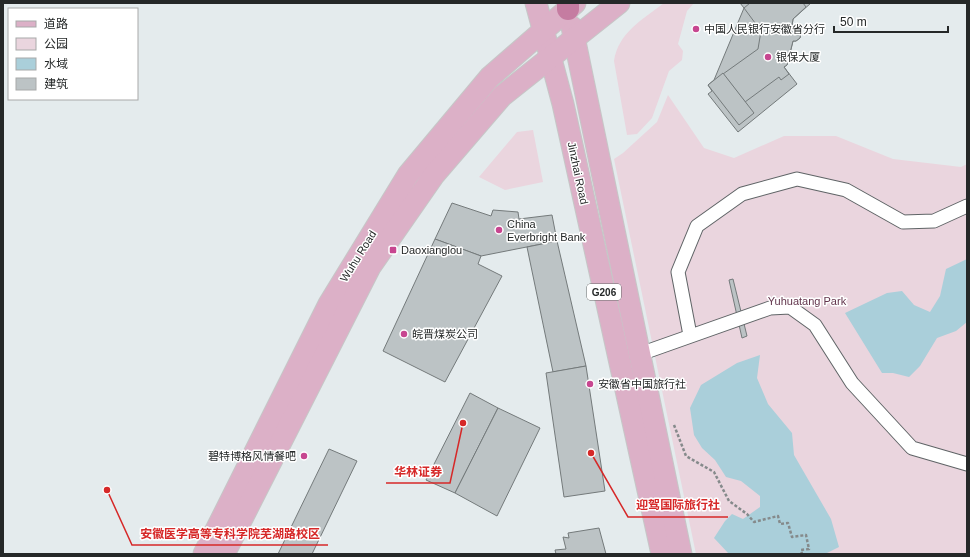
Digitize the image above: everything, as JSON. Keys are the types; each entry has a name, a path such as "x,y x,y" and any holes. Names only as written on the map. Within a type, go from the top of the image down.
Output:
{"main road":[{"name":"Jinzhai Road","path":"536,3 566,119 662,554"},
{"name":"Wuhu Road","path":"224,554 370,267 434,175 502,96 619,3"},
{"name":"Wuhu Road","path":"204,554 329,304 408,175 490,77 570,4"},
{"path":"570,4 574,38 681,554"}],"street":[{"path":"690,335 678,272 697,226 742,194 797,180 846,190 903,222 934,221 967,206"},
{"path":"640,354 690,335 770,308 790,307 815,325 852,383 912,448 967,464"}],"path":[{"path":"672,420 686,456 714,472 729,501 747,514 754,522 778,516 780,524 788,522 792,537 806,535 809,549 801,550 802,554"}],"green space":[{"path":"664,3 694,3 687,11 678,44 683,51 682,60 669,71 652,118 637,134 627,135 614,61 616,51 626,35 640,21"},
{"name":"Yuhuatang Park","path":"668,95 704,148 734,158 784,136 836,136 893,159 961,167 967,164 967,554 696,554 614,159 623,153 657,122"},
{"path":"533,130 543,182 505,190 479,177 517,132"}],"water":[{"path":"967,259 967,322 956,331 937,338 920,366 909,377 893,373 882,373 845,313 887,293 902,291 914,305 930,312 940,296 946,269"},
{"path":"760,355 757,378 768,404 792,433 794,455 831,519 839,547 825,554 729,554 714,538 725,521 732,514 743,519 760,507 760,496 741,481 726,477 715,460 702,448 694,435 690,408 701,385 737,363"}],"building":[{"path":"740,3 811,3 793,19 792,26 800,27 800,38 793,41 787,65 784,67 797,84 738,132 708,94 712,91 708,85 714,80 744,8"},
{"name":"银保大厦","path":"750,3 803,3 806,7 793,19 792,26 800,27 801,32 800,38 793,41 787,65 784,67 789,74 781,80 779,77 745,102 723,74 758,49 761,31 744,8"},
{"path":"723,73 754,113 739,125 708,85"},
{"path":"452,203 491,216 493,210 518,212 519,219 552,215 557,241 481,256 435,239"},
{"path":"435,239 481,256 478,264 502,276 445,382 383,351"},
{"path":"557,241 586,366 553,372 527,247"},
{"path":"733,279 747,336 742,338 729,280"},
{"path":"586,366 605,491 564,497 546,373"},
{"path":"470,393 498,408 455,493 426,480"},
{"path":"498,408 540,428 497,516 455,493"},
{"path":"329,449 357,461 312,554 278,554"},
{"path":"599,528 606,554 556,554 555,550 566,549 563,537 569,538 568,533"}],"place":[{"name":"中国人民银行安徽省分行","path":"696,29"},
{"name":"银保大厦","path":"768,57"},
{"name":"China Everbright Bank","path":"499,230"},
{"name":"Daoxianglou","path":"393,250"},
{"name":"皖晋煤炭公司","path":"404,334"},
{"name":"安徽省中国旅行社","path":"590,384"},
{"name":"华林证券","path":"463,423"},
{"name":"迎驾国际旅行社","path":"591,453"},
{"name":"碧特博格风情餐吧","path":"304,456"},
{"name":"安徽医学高等专科学院芜湖路校区","path":"107,490"}]}
